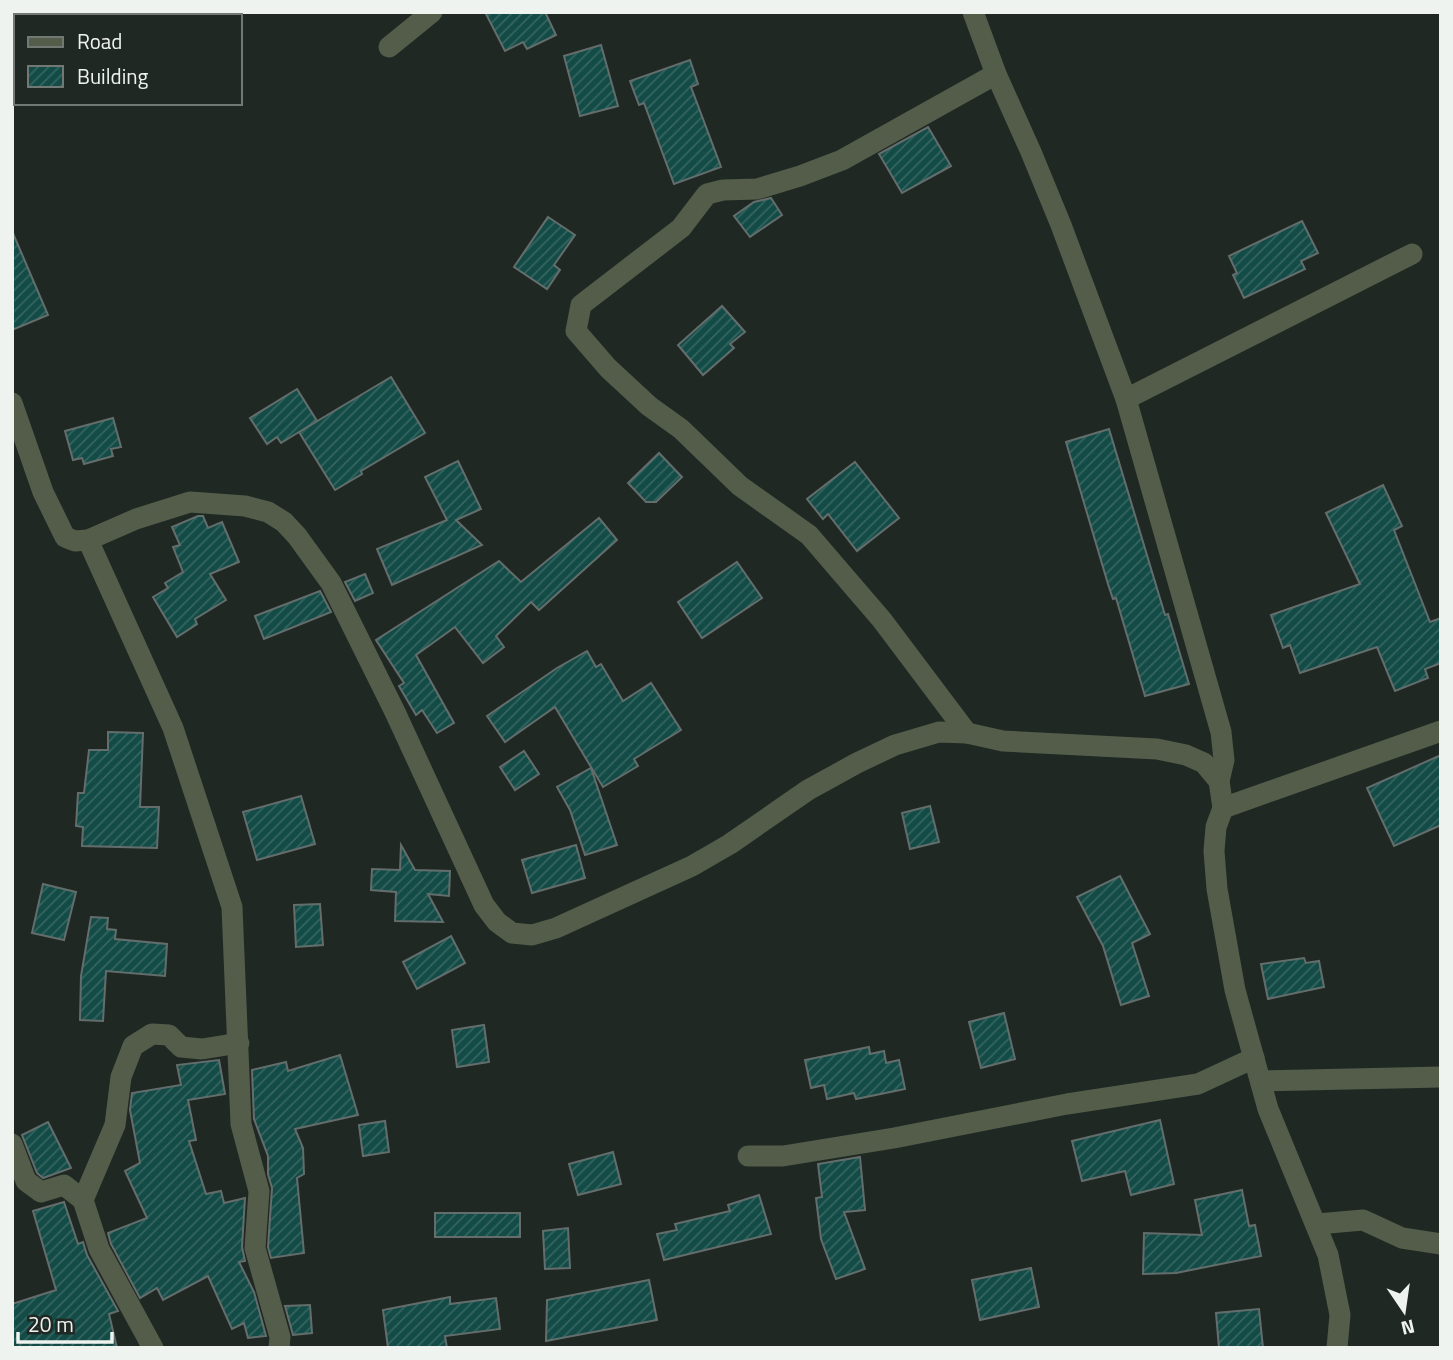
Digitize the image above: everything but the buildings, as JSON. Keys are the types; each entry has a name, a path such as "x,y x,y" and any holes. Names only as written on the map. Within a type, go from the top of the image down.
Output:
{"street":[{"path":"389,47 432,12"},
{"path":"973,12 996,74 1051,201 1126,399 1221,732 1224,760 1219,781 1223,808 1216,827 1214,851 1217,889 1235,990 1268,1109 1328,1255 1340,1315 1337,1348"},
{"path":"967,733 882,620 809,535 740,486 681,429 649,406 608,368 576,331 581,305 681,228 707,194 723,190 757,189 842,160 996,74"},
{"path":"1126,399 1412,254"},
{"path":"12,403 30,458 65,537 75,541 88,540 136,519 190,502 245,506 268,512 284,522 298,536 331,583 395,712 484,905 497,922 512,933 531,935 556,928 692,866 749,832 808,790 895,745 939,732 967,733 1003,741 1157,749 1186,755 1204,763 1219,781"},
{"path":"88,540 173,728 232,907 241,1124 259,1191 255,1248 280,1337 279,1348"},
{"path":"1223,808 1441,731"},
{"path":"83,1200 115,1125 121,1077 133,1046 152,1034 169,1035 181,1047 202,1049 239,1043"},
{"path":"748,1156 783,1156 894,1138 1067,1104 1198,1084 1254,1058"},
{"path":"1261,1081 1441,1077"},
{"path":"12,1144 26,1181 41,1192 64,1185 83,1200 99,1249 153,1348"},
{"path":"1317,1224 1363,1220 1402,1238 1441,1244"}]}
